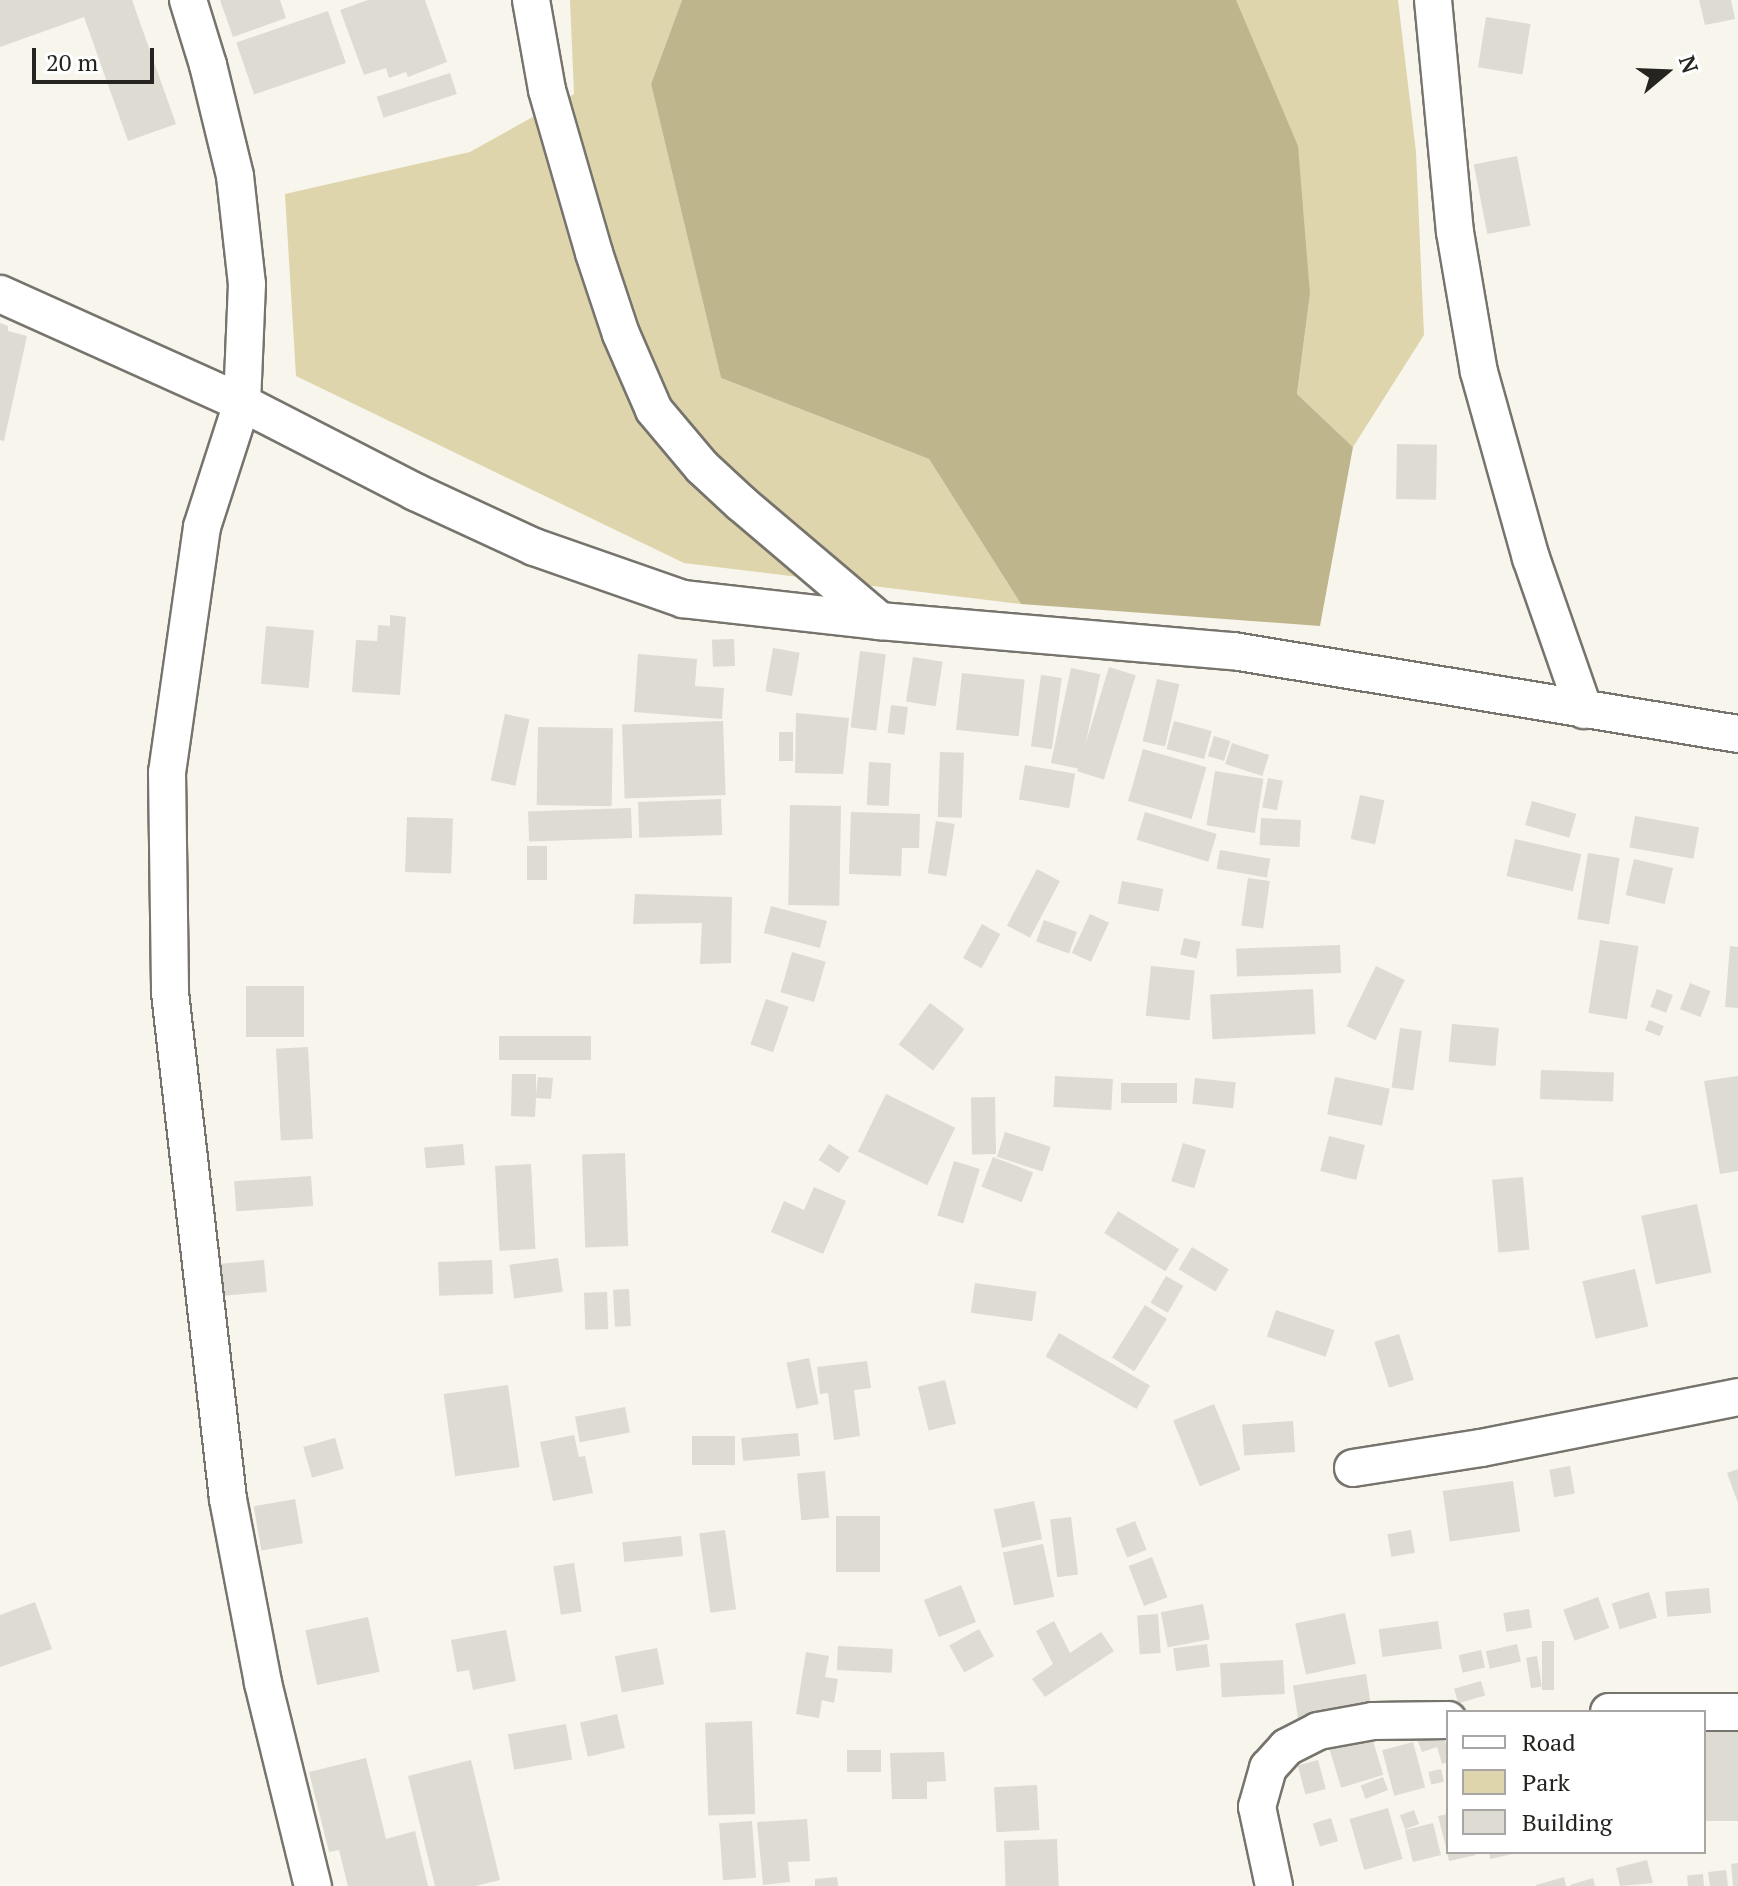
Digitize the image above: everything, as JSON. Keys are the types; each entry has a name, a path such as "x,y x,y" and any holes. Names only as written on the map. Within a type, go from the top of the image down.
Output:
{"street":[{"path":"188,0 208,65 235,176 247,284 242,403 202,527 167,772 170,993 228,1499 263,1683 313,1886"},
{"path":"531,0 547,90 594,253 621,334 654,410 702,467 880,621"},
{"path":"1433,0 1455,232 1479,372 1531,558 1584,710"},
{"path":"0,294 242,403 415,492 534,547 683,599 880,621 1233,651 1738,734"},
{"path":"1353,1468 1481,1448 1738,1397"},
{"path":"1649,1710 1692,1710"},
{"path":"1706,1711 1738,1712"},
{"path":"1274,1886 1257,1807 1268,1768 1287,1747 1318,1731 1373,1721 1446,1720"}],"green space":[{"path":"570,0 682,0 651,84 721,378 929,459 1021,604 684,563 296,376 285,194 470,152 574,94"},
{"path":"1236,0 1398,0 1416,152 1424,335 1353,447 1297,394 1310,294"}],"shaded area":[{"path":"682,0 1236,0 1298,146 1310,294 1297,394 1353,447 1320,626 1021,604 929,459 721,378 651,84"}],"building":[{"path":"0,0 132,0 176,124 128,141 84,17 0,47"},
{"path":"220,0 280,0 286,18 233,37"},
{"path":"368,0 425,0 447,62 408,77 406,72 389,78 386,68 364,75 340,10"},
{"path":"1699,0 1731,0 1735,19 1705,25"},
{"path":"328,11 346,63 254,95 236,43"},
{"path":"1486,17 1530,24 1522,74 1478,67"},
{"path":"450,73 457,94 384,118 377,97"},
{"path":"1517,156 1531,226 1487,234 1474,164"},
{"path":"0,323 8,326 8,331 27,336 4,441 0,440"},
{"path":"1397,444 1437,445 1436,500 1396,499"},
{"path":"390,615 406,617 400,695 352,692 356,640 377,641 378,625 390,626"},
{"path":"266,626 314,630 309,688 261,684"},
{"path":"734,639 735,666 713,667 712,640"},
{"path":"773,648 800,653 792,696 765,691"},
{"path":"860,651 886,654 876,731 851,727"},
{"path":"638,654 697,659 695,686 724,688 722,719 634,712"},
{"path":"913,657 943,662 936,706 906,701"},
{"path":"1109,667 1136,675 1104,779 1077,771"},
{"path":"1071,668 1100,674 1080,769 1051,763"},
{"path":"962,673 1025,680 1019,736 956,730"},
{"path":"1041,675 1062,678 1052,749 1031,746"},
{"path":"1157,679 1179,684 1165,747 1143,741"},
{"path":"891,705 908,707 904,735 888,733"},
{"path":"796,713 849,718 843,774 795,773"},
{"path":"505,714 529,719 515,786 491,781"},
{"path":"723,721 726,795 625,798 622,725"},
{"path":"1174,721 1212,731 1204,759 1166,749"},
{"path":"538,727 613,728 612,806 537,805"},
{"path":"779,732 793,732 793,761 779,761"},
{"path":"1214,736 1230,741 1224,761 1208,756"},
{"path":"1232,743 1269,755 1262,776 1225,764"},
{"path":"1143,749 1206,767 1192,819 1128,801"},
{"path":"940,752 964,753 962,818 938,817"},
{"path":"869,762 891,763 889,806 867,805"},
{"path":"1025,765 1075,774 1069,808 1019,799"},
{"path":"1215,771 1263,779 1255,833 1206,825"},
{"path":"1268,778 1283,781 1277,810 1262,807"},
{"path":"1360,795 1384,800 1375,844 1351,839"},
{"path":"721,799 722,835 639,838 638,802"},
{"path":"1532,801 1576,814 1569,838 1525,825"},
{"path":"790,805 841,806 839,906 788,905"},
{"path":"631,808 632,838 529,842 528,812"},
{"path":"851,812 920,814 919,848 902,848 901,876 849,874"},
{"path":"1145,812 1217,834 1208,862 1137,840"},
{"path":"1635,816 1699,827 1693,859 1629,848"},
{"path":"407,817 453,819 451,874 405,872"},
{"path":"1261,818 1301,820 1300,847 1260,845"},
{"path":"936,821 955,824 946,876 928,873"},
{"path":"1515,839 1581,854 1573,891 1506,876"},
{"path":"527,846 547,846 547,880 527,880"},
{"path":"1220,850 1270,859 1267,878 1217,869"},
{"path":"1588,853 1620,858 1609,924 1578,919"},
{"path":"1634,859 1673,868 1665,904 1626,895"},
{"path":"1037,869 1060,881 1030,938 1007,926"},
{"path":"1248,878 1270,881 1263,929 1241,926"},
{"path":"1122,881 1163,889 1159,912 1118,904"},
{"path":"635,894 732,897 731,963 700,964 702,923 633,924"},
{"path":"771,906 827,921 820,948 764,933"},
{"path":"1090,914 1109,923 1091,962 1072,953"},
{"path":"1044,920 1077,932 1069,954 1036,942"},
{"path":"982,924 1000,934 981,968 963,958"},
{"path":"1184,938 1201,942 1197,958 1180,955"},
{"path":"1600,940 1639,946 1627,1019 1588,1013"},
{"path":"1340,945 1341,973 1237,977 1236,949"},
{"path":"1730,946 1738,947 1738,1008 1725,1007"},
{"path":"792,952 826,962 814,1002 780,992"},
{"path":"1151,966 1195,971 1190,1020 1146,1016"},
{"path":"1376,966 1405,980 1375,1040 1347,1026"},
{"path":"1690,983 1711,991 1701,1017 1680,1009"},
{"path":"246,986 304,986 304,1037 246,1037"},
{"path":"1313,989 1315,1034 1212,1039 1210,994"},
{"path":"1657,989 1673,995 1666,1013 1650,1007"},
{"path":"766,999 789,1007 773,1052 750,1044"},
{"path":"930,1003 964,1029 933,1070 899,1045"},
{"path":"1649,1020 1664,1026 1660,1036 1645,1030"},
{"path":"1452,1024 1499,1028 1496,1066 1449,1062"},
{"path":"1400,1028 1422,1031 1413,1090 1392,1087"},
{"path":"499,1036 591,1036 591,1060 499,1060"},
{"path":"308,1047 313,1139 281,1141 276,1049"},
{"path":"1541,1070 1614,1073 1613,1102 1540,1099"},
{"path":"512,1074 536,1074 536,1094 538,1077 553,1078 551,1099 536,1098 535,1117 511,1116"},
{"path":"1055,1076 1113,1079 1111,1110 1053,1107"},
{"path":"1738,1076 1738,1171 1720,1174 1704,1081"},
{"path":"1335,1077 1390,1089 1382,1126 1327,1114"},
{"path":"1195,1078 1236,1082 1233,1108 1192,1104"},
{"path":"1121,1083 1177,1083 1177,1103 1121,1103"},
{"path":"886,1094 955,1128 927,1185 858,1152"},
{"path":"971,1097 995,1097 996,1154 972,1154"},
{"path":"1005,1132 1051,1147 1043,1172 997,1157"},
{"path":"1329,1136 1365,1145 1356,1180 1320,1171"},
{"path":"1183,1143 1206,1150 1194,1188 1171,1181"},
{"path":"463,1144 465,1165 426,1168 424,1147"},
{"path":"829,1144 849,1157 839,1173 819,1160"},
{"path":"625,1153 628,1246 585,1247 582,1155"},
{"path":"993,1157 1033,1172 1022,1202 982,1187"},
{"path":"954,1161 980,1169 963,1223 937,1216"},
{"path":"531,1164 535,1249 499,1251 495,1166"},
{"path":"311,1176 313,1206 236,1211 234,1181"},
{"path":"1523,1177 1529,1250 1498,1252 1492,1180"},
{"path":"814,1187 846,1201 823,1254 771,1232 784,1201 804,1210"},
{"path":"1697,1204 1712,1272 1656,1284 1641,1216"},
{"path":"1118,1211 1179,1249 1165,1271 1104,1233"},
{"path":"1192,1247 1229,1269 1215,1291 1179,1269"},
{"path":"558,1258 563,1292 514,1298 509,1265"},
{"path":"264,1260 267,1292 221,1296 218,1264"},
{"path":"492,1260 493,1294 439,1296 438,1262"},
{"path":"1635,1269 1648,1326 1596,1339 1582,1281"},
{"path":"1166,1276 1183,1286 1168,1313 1150,1303"},
{"path":"975,1283 1036,1292 1032,1321 971,1313"},
{"path":"629,1289 631,1326 615,1327 613,1290"},
{"path":"607,1292 608,1329 585,1330 584,1293"},
{"path":"1145,1305 1167,1319 1134,1371 1112,1358"},
{"path":"1276,1310 1335,1330 1326,1357 1267,1336"},
{"path":"1059,1333 1150,1386 1136,1409 1046,1356"},
{"path":"1399,1334 1414,1380 1389,1388 1374,1342"},
{"path":"809,1358 819,1404 796,1409 787,1363"},
{"path":"867,1361 871,1388 854,1390 860,1436 834,1440 828,1393 820,1394 817,1367"},
{"path":"945,1380 956,1424 929,1430 918,1387"},
{"path":"508,1385 520,1467 455,1476 444,1394"},
{"path":"1214,1404 1241,1470 1200,1486 1173,1420"},
{"path":"625,1407 630,1433 580,1442 575,1417"},
{"path":"1293,1421 1295,1452 1244,1455 1242,1425"},
{"path":"798,1433 800,1456 743,1461 741,1438"},
{"path":"574,1435 579,1457 585,1456 593,1493 553,1501 540,1442"},
{"path":"692,1436 735,1436 735,1465 692,1465"},
{"path":"335,1438 344,1469 312,1478 303,1447"},
{"path":"1570,1466 1575,1494 1554,1497 1549,1470"},
{"path":"1738,1469 1738,1503 1727,1473"},
{"path":"825,1471 829,1518 801,1520 797,1473"},
{"path":"1513,1481 1520,1532 1450,1541 1443,1491"},
{"path":"295,1499 303,1543 261,1551 254,1506"},
{"path":"1034,1501 1042,1539 1002,1548 994,1510"},
{"path":"836,1516 880,1516 880,1572 836,1572"},
{"path":"1071,1517 1078,1575 1057,1577 1050,1520"},
{"path":"1135,1521 1147,1550 1127,1558 1116,1529"},
{"path":"725,1530 736,1609 710,1613 699,1534"},
{"path":"1411,1530 1415,1553 1391,1557 1387,1534"},
{"path":"681,1536 683,1556 624,1562 622,1542"},
{"path":"1043,1544 1054,1597 1014,1605 1003,1553"},
{"path":"1152,1557 1167,1597 1144,1606 1129,1566"},
{"path":"574,1563 582,1611 561,1615 553,1566"},
{"path":"961,1585 976,1622 939,1637 924,1600"},
{"path":"1709,1588 1711,1613 1667,1617 1665,1592"},
{"path":"1649,1592 1657,1618 1620,1629 1612,1603"},
{"path":"1598,1597 1609,1628 1575,1641 1563,1610"},
{"path":"35,1602 52,1649 0,1667 0,1615"},
{"path":"1203,1604 1210,1639 1168,1648 1161,1612"},
{"path":"1529,1609 1532,1628 1506,1632 1503,1613"},
{"path":"1345,1613 1356,1664 1306,1674 1295,1624"},
{"path":"1158,1614 1161,1653 1140,1654 1137,1615"},
{"path":"368,1617 380,1672 317,1685 305,1630"},
{"path":"1054,1621 1070,1653 1101,1632 1114,1651 1045,1697 1032,1679 1053,1664 1036,1631"},
{"path":"1438,1621 1442,1649 1382,1657 1379,1629"},
{"path":"979,1629 994,1656 964,1673 949,1645"},
{"path":"506,1630 516,1681 473,1690 469,1670 457,1672 451,1640"},
{"path":"1542,1641 1554,1641 1554,1690 1542,1690"},
{"path":"1207,1644 1210,1667 1176,1671 1173,1648"},
{"path":"1517,1644 1521,1662 1490,1669 1486,1651"},
{"path":"838,1646 893,1649 892,1673 837,1670"},
{"path":"657,1648 664,1684 622,1693 615,1656"},
{"path":"1481,1650 1485,1668 1463,1673 1459,1655"},
{"path":"806,1652 829,1656 825,1677 838,1679 834,1703 822,1700 819,1718 796,1714"},
{"path":"1537,1656 1542,1687 1531,1688 1526,1658"},
{"path":"1283,1660 1285,1694 1222,1697 1220,1663"},
{"path":"1366,1674 1372,1710 1299,1721 1293,1686"},
{"path":"1481,1681 1485,1695 1458,1703 1454,1689"},
{"path":"617,1714 625,1748 588,1757 580,1723"},
{"path":"1706,1719 1738,1719 1738,1821 1706,1821"},
{"path":"752,1721 755,1814 708,1816 705,1723"},
{"path":"566,1724 572,1759 514,1770 508,1734"},
{"path":"1369,1728 1383,1775 1341,1788 1327,1741"},
{"path":"1444,1731 1446,1763 1442,1764 1437,1747 1422,1752 1417,1739"},
{"path":"1413,1742 1425,1787 1394,1796 1382,1750"},
{"path":"847,1750 881,1750 881,1772 847,1772"},
{"path":"944,1752 946,1781 927,1782 927,1799 892,1799 890,1753"},
{"path":"366,1758 386,1839 415,1831 428,1886 348,1886 339,1850 329,1852 309,1772"},
{"path":"471,1760 500,1880 475,1886 435,1886 408,1776"},
{"path":"1318,1760 1326,1789 1305,1794 1298,1765"},
{"path":"1441,1769 1444,1782 1431,1785 1428,1772"},
{"path":"1383,1777 1388,1790 1366,1799 1361,1786"},
{"path":"1037,1785 1039,1830 996,1832 994,1787"},
{"path":"1388,1808 1403,1859 1364,1870 1350,1819"},
{"path":"1414,1810 1419,1824 1405,1829 1400,1815"},
{"path":"1446,1814 1446,1847 1438,1816"},
{"path":"1331,1818 1338,1841 1320,1847 1313,1824"},
{"path":"807,1819 810,1861 788,1862 790,1882 763,1885 757,1822"},
{"path":"752,1821 756,1878 723,1880 719,1823"},
{"path":"1433,1823 1441,1855 1413,1862 1405,1830"},
{"path":"1057,1839 1059,1886 1006,1886 1004,1841"},
{"path":"1447,1854 1476,1855 1449,1861"},
{"path":"1489,1854 1512,1854 1490,1859"},
{"path":"1647,1860 1653,1883 1620,1886 1616,1868"},
{"path":"1738,1863 1738,1886 1733,1886 1731,1864"},
{"path":"1726,1870 1728,1886 1710,1886 1708,1872"},
{"path":"1703,1874 1704,1886 1688,1886 1687,1875"},
{"path":"837,1877 838,1886 815,1886 815,1879"},
{"path":"1564,1877 1566,1886 1536,1886 1536,1885"},
{"path":"1593,1878 1595,1886 1570,1885"}]}
